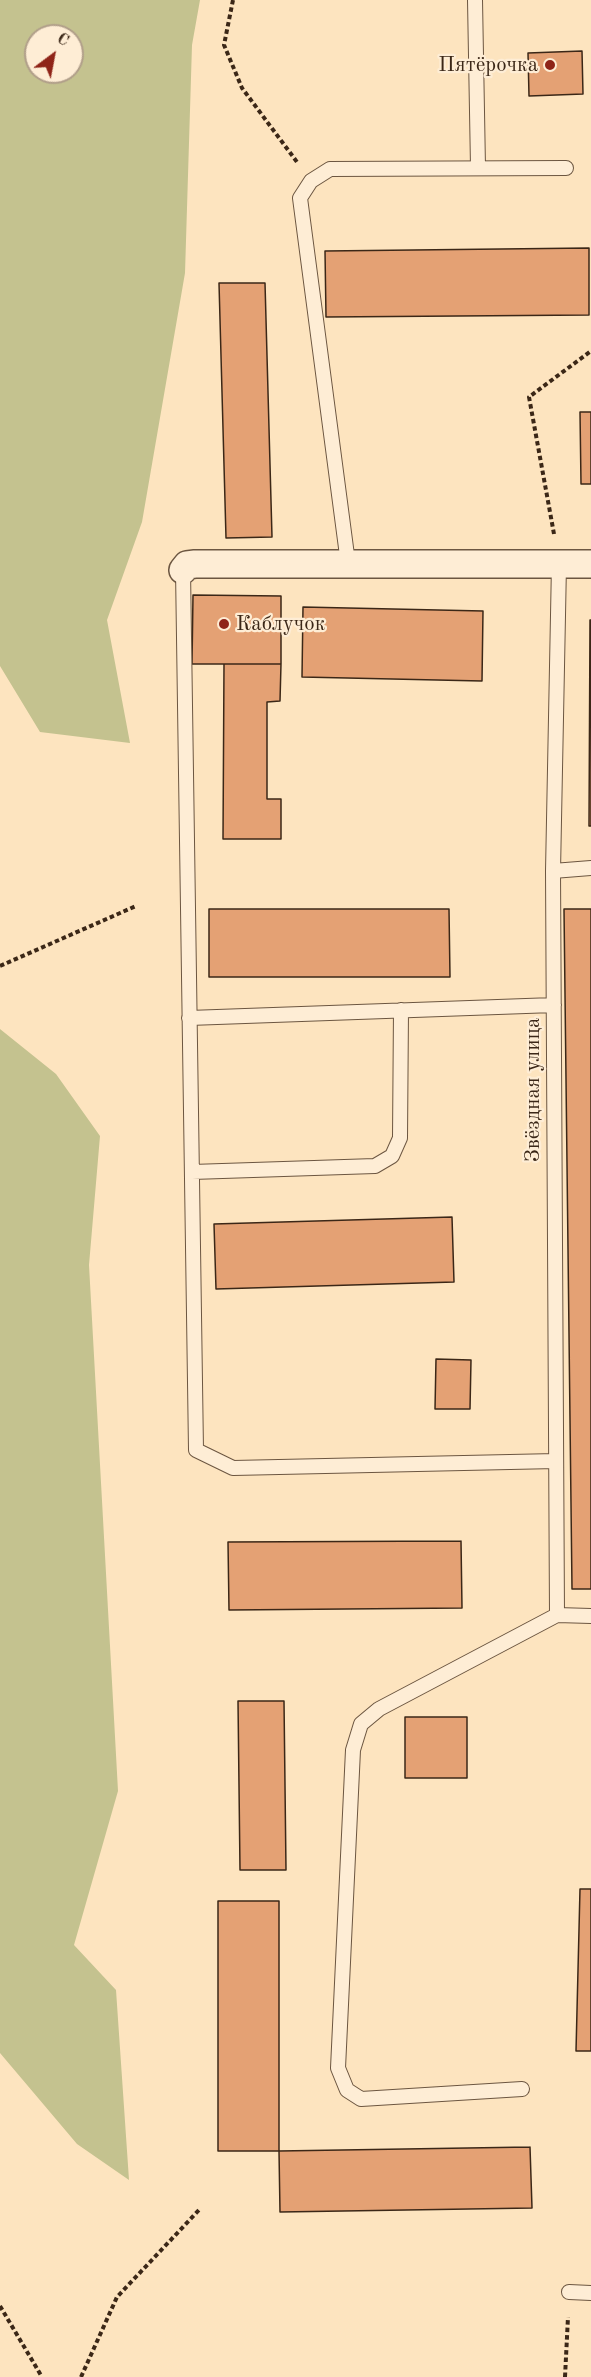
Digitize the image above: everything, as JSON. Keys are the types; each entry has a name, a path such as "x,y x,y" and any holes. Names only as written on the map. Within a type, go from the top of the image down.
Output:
{"street":[{"path":"183,570 187,565 195,564 591,564"}],"lane":[{"path":"475,0 478,167"},
{"path":"348,563 300,198 311,181 330,169 566,168"},
{"name":"Звёздная улица","path":"557,1615 553,871 559,564"},
{"path":"183,570 196,1450 233,1468 556,1461"},
{"path":"553,871 591,868"},
{"path":"189,1018 554,1005"},
{"path":"192,1172 375,1166 392,1156 400,1138 401,1011"},
{"path":"522,2089 361,2099 347,2090 338,2068 353,1750 361,1724 379,1709 557,1615 591,1616"},
{"path":"569,2292 591,2293"}],"path":[{"path":"232,0 224,45 242,88 311,181"},
{"path":"559,564 529,397 591,351"},
{"path":"0,966 136,906"},
{"path":"81,2377 117,2297 199,2210"},
{"path":"565,2377 569,2292"},
{"path":"0,2306 42,2377"}],"shaded area":[{"path":"0,0 200,0 192,45 185,273 142,522 107,620 130,743 40,732 0,666"},
{"path":"0,1029 56,1074 100,1136 89,1265 118,1791 74,1945 116,1990 129,2180 77,2144 0,2053"}],"building":[{"path":"582,51 583,94 529,96 528,53"},
{"path":"589,248 589,315 326,317 325,251"},
{"path":"219,283 265,283 272,537 226,538"},
{"path":"580,412 591,412 591,484 581,484"},
{"path":"193,595 281,596 281,664 192,664"},
{"path":"303,607 483,611 482,681 302,677"},
{"path":"590,620 591,826 589,826"},
{"path":"224,664 281,664 280,701 267,702 267,799 281,799 281,839 223,839"},
{"path":"209,909 449,909 450,977 209,977"},
{"path":"564,909 591,909 591,1589 572,1589"},
{"path":"452,1217 454,1282 216,1289 214,1224"},
{"path":"436,1359 471,1360 470,1409 435,1409"},
{"path":"461,1541 462,1608 229,1610 228,1542"},
{"path":"238,1701 284,1701 286,1870 240,1870"},
{"path":"405,1717 467,1717 467,1778 405,1778"},
{"path":"580,1889 591,1889 591,2051 576,2051"},
{"path":"218,1901 279,1901 279,2151 218,2151"},
{"path":"530,2147 532,2208 280,2212 279,2151"}],"place":[{"name":"Пятёрочка","path":"550,65"},
{"name":"Каблучок","path":"224,624"}]}
